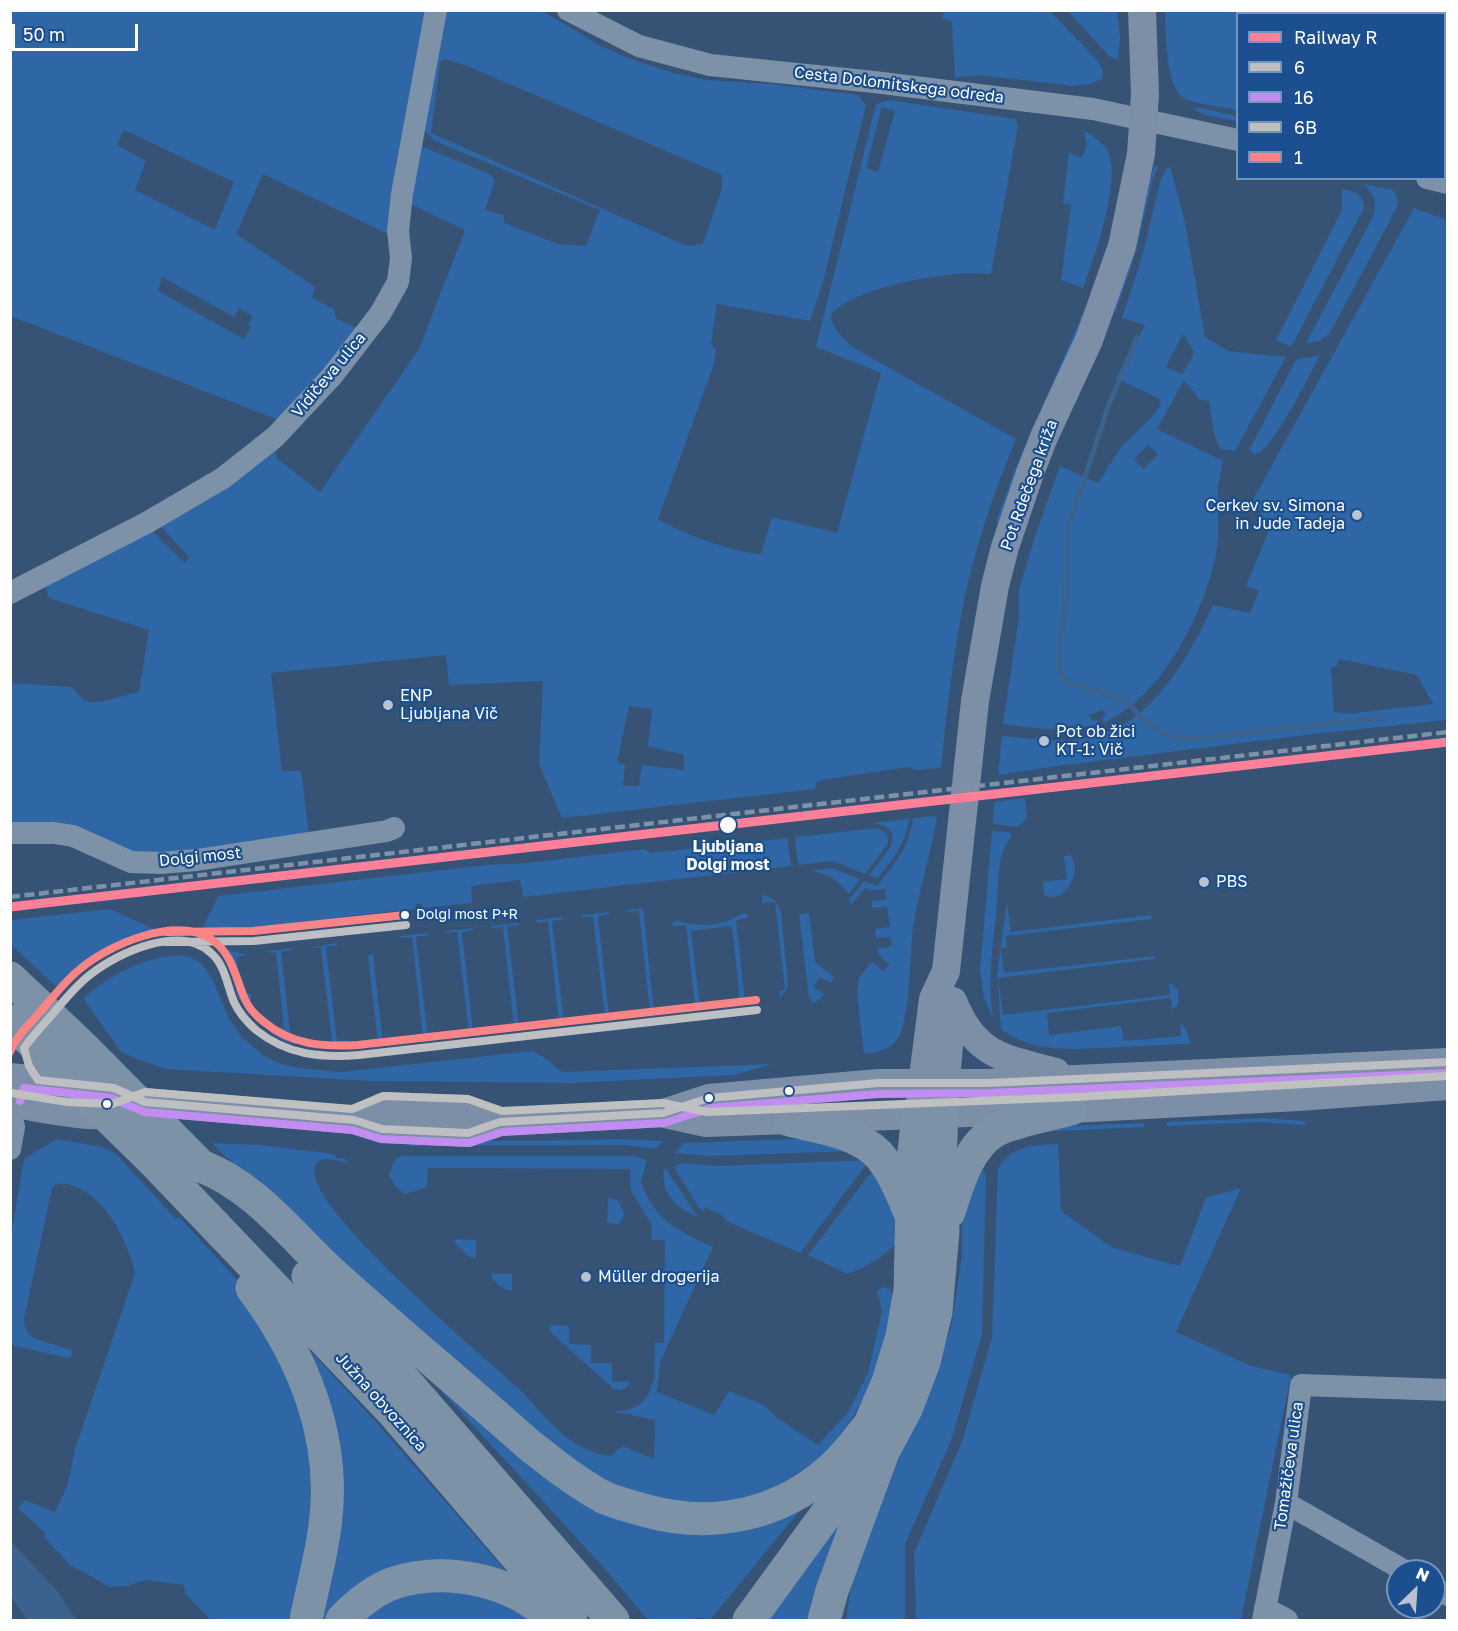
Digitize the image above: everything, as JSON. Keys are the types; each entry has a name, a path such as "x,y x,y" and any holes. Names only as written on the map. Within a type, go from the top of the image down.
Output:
{"highway":[{"path":"10,978 185,1186 289,1343 315,1408 323,1444 327,1488 327,1508 322,1542 306,1620"},
{"path":"17,1035 157,1165 158,1175 185,1186 242,1197 562,1471 605,1498 663,1515 694,1519 732,1518 761,1511 789,1500 877,1438 906,1409 924,1362 936,1312 943,1231 940,1162 932,1098"},
{"path":"824,1620 877,1438 888,1382 902,1336 910,1290 913,1161 932,1098"},
{"path":"943,1231 963,1173 985,1139 1004,1127 1071,1109"},
{"path":"789,1120 832,1131 858,1141 879,1155 892,1174 912,1217"},
{"name":"Južna obvoznica","path":"185,1186 392,1411 571,1620"},
{"name":"Južna obvoznica","path":"242,1197 613,1620"},
{"path":"749,1620 838,1498 877,1438"},
{"path":"342,1620 360,1603 393,1584 418,1578 443,1576 476,1580 515,1593 531,1602 553,1620"}],"main road":[{"name":"Pot Rdečega križa","path":"932,1098 933,999 946,970 975,701 995,586 1005,547 1030,472 1089,340 1113,276 1130,214 1139,168 1144,119 1142,10"},
{"name":"Pot Rdečega križa","path":"932,1098 953,1001 946,970"},
{"path":"953,1001 969,1032 992,1052 1005,1058 1084,1079"},
{"path":"17,1035 29,1066 17,1087 114,1088 145,1102 354,1120 382,1129 468,1132 500,1122 663,1113 709,1098 878,1083 932,1098 1071,1109 1298,1097 1448,1086"},
{"path":"663,1113 706,1123 789,1120 932,1098 1084,1079 1448,1062"}],"street":[{"name":"Vidičeva ulica","path":"10,592 148,522 223,478 274,437 332,376 380,314 398,282 401,258 398,231 402,194 436,10"},
{"name":"Cesta Dolomitskega odreda","path":"568,10 639,46 710,65 874,81 1093,109 1236,140"},
{"name":"Dolgi most","path":"10,833 54,832 73,836 131,862 162,863 197,860 387,831 394,828"},
{"path":"10,1109 14,1127 10,1149"},
{"name":"Tomažičeva ulica","path":"1264,1614 1286,1503 1301,1385 1448,1390"},
{"path":"1286,1503 1386,1560"},
{"path":"1264,1614 1287,1620"}],"shaded area":[{"path":"1165,10 1295,11 1236,12 1236,110 1193,102 1182,97 1172,81"},
{"path":"10,11 431,11 392,236 263,174 236,234 315,287 312,298 334,309 336,319 360,329 281,421 11,316","holes":["124,130 234,182 215,230 135,190 146,161 117,145","162,277 234,317 239,308 253,316 248,325 251,327 244,339 158,291"]},
{"path":"443,11 543,11 599,45 670,72 706,80 771,84 858,95 866,105 823,282 810,321 717,304 711,343 716,350 714,364 658,519 708,541 737,550 761,554 772,517 837,533 881,373 816,347 876,104 889,100 1016,119 1018,126 991,274 954,274 906,282 861,295 831,314 836,329 854,348 1016,439 987,516 965,596 948,703 941,768 915,770 908,767 822,780 817,782 815,789 562,818 539,764 543,681 449,685 446,655 271,673 282,771 301,771 309,835 162,858 11,829 10,683 72,687 82,699 91,702 105,701 139,692 149,630 49,598 45,585 152,531 185,563 189,557 160,526 276,444 276,458 320,492 419,349 465,230 406,202 418,145 490,174 495,180 485,210 504,215 504,223 558,244 586,246 600,210 435,141 423,129","holes":["445,59 467,66 722,175 722,188 703,244 687,246 431,133 440,62","882,107 895,111 878,172 866,168","629,706 652,709 648,746 684,755 684,770 642,765 639,786 623,786 625,765 617,762"]},
{"path":"940,11 1050,11 1098,61 1103,71 1102,79 1091,84 1074,86 978,75 955,78 952,22 942,18 944,12"},
{"path":"1068,11 1117,11 1120,37 1118,60 1110,57"},
{"path":"1196,107 1236,116 1236,121 1205,115 1195,110"},
{"path":"1084,130 1106,148 1111,161 1112,177 1105,217 1083,288 1061,280 1071,205 1063,204 1069,153 1081,158 1086,148"},
{"path":"1154,166 1158,167 1153,178 1136,252 1116,311 1114,310"},
{"path":"1170,166 1185,222 1205,337 1228,351 1286,357 1235,451 1220,449 1214,434 1209,401 1200,400 1184,380 1157,429 1223,461 1218,489 1218,541 1212,572 1192,623 1179,649 1163,672 1145,694 1125,711 1103,723 1102,718 1106,716 1103,710 1089,715 1092,721 1097,720 1098,724 1074,729 1003,724 1019,617 1019,590 1060,466 1098,483 1121,447 1161,405 1159,399 1116,378 1145,325 1122,318 1142,257 1160,182","holes":["1183,334 1193,350 1193,356 1182,374 1166,367","1148,445 1158,454 1143,469 1134,459"]},
{"path":"1364,184 1393,190 1398,200 1397,207 1330,333 1320,341 1306,343 1374,215 1375,198"},
{"path":"1342,189 1358,194 1364,203 1364,208 1291,347 1276,340 1342,210"},
{"path":"1414,208 1447,220 1447,720 1322,733 998,775 1002,736 1075,740 1100,735 1123,725 1161,692 1176,672 1213,605 1250,613 1259,591 1246,586 1269,530 1256,524 1262,510 1250,505","holes":["1339,659 1417,675 1433,704 1347,714 1334,712 1331,668 1337,666"]},
{"path":"1083,313 1085,314 998,523 996,522 1015,469"},
{"path":"1320,355 1300,394 1272,439 1255,455 1249,450 1296,360"},
{"path":"1025,798 1027,818 1017,827 993,824 994,802"},
{"path":"937,816 913,928 903,1027 896,1041 884,1050 864,1054 857,993 859,978 872,962 883,971 889,964 878,954 877,949 892,946 890,937 876,938 875,929 890,927 887,907 872,908 872,901 886,899 885,889 870,891 865,888 851,905 849,900 864,881 877,886 905,846 913,818"},
{"path":"909,819 902,844 893,858 877,879 869,875 891,845 892,838 891,831 884,826 872,823"},
{"path":"877,828 887,834 888,844 865,874 833,861 798,865 795,837"},
{"path":"992,831 1009,832 1012,835 1003,851 999,869 992,948 993,1018 984,998 980,971"},
{"path":"787,838 791,866 523,897 520,880 471,886 472,903 423,908 422,904 416,904 416,909 342,917 343,924 249,934 201,932 218,896 485,865 527,863 645,849 650,853"},
{"path":"1071,855 1075,871 1070,886 1058,896 1044,895 1043,882 1067,879 1064,856"},
{"path":"832,868 860,879 849,894 832,878 822,873 809,871"},
{"path":"765,895 774,900 781,911 788,984 786,991 780,997 779,991 785,990 775,902 762,903 762,896"},
{"path":"1007,901 1011,932 1151,915 1152,919 1006,936 1007,947 1001,948 1004,973 1155,956 1155,959 998,978 1003,1015 1170,995 1169,984 1173,984 1178,990 1178,1005 1172,1010 1171,998 1047,1013 1049,1035 1121,1026 1124,1041 1181,1036 1180,1023 1186,1028 1190,1044 1089,1049 1043,1047 1014,1037 1001,1029 997,975"},
{"path":"643,908 654,1011 667,1010 665,1013 640,1016 637,1013 650,1012 639,911 626,912"},
{"path":"110,909 163,933 133,941 107,953 83,969 60,990 11,945 11,920"},
{"path":"608,912 610,914 598,916 609,1016 622,1015 620,1018 595,1021 592,1019 605,1017 593,917 580,917"},
{"path":"744,913 748,918 736,920 745,1001 758,1000 728,1004 740,1002 732,926 691,931 700,1006 712,1006 711,1008 684,1010 683,1008 695,1006 686,925 673,926 673,922 711,925"},
{"path":"809,913 815,962 834,977 831,983 820,977 813,987 824,994 812,1004 809,998 799,914"},
{"path":"562,917 565,919 552,921 564,1021 577,1021 549,1026 547,1024 559,1022 548,922 535,923 537,920"},
{"path":"517,923 520,925 507,926 519,1026 531,1026 504,1031 501,1029 514,1027 503,927 490,928"},
{"path":"472,928 474,930 462,932 473,1032 486,1031 458,1036 456,1034 469,1032 457,932 444,933"},
{"path":"427,933 429,935 416,937 428,1037 441,1036 413,1041 411,1039 423,1038 412,937 399,938"},
{"path":"336,943 338,945 326,947 337,1041 349,1040 346,1049 322,1048 320,1043 332,1042 321,948 309,948"},
{"path":"291,948 293,950 281,952 291,1040 303,1039 303,1043 299,1044 286,1042 271,1033 273,1029 284,1028 276,953 264,952"},
{"path":"227,950 248,955 237,957 241,994 252,994 250,1000 245,1004 238,999"},
{"path":"373,954 383,1042 395,1042 367,1047 366,1045 378,1043 368,955"},
{"path":"177,955 190,957 201,963 213,980 229,1019 242,1037 264,1056 298,1068 341,1072 532,1051 562,1072 773,1064 734,1075 571,1083 371,1081 165,1069 122,1053 83,998 127,969 150,960"},
{"path":"1262,1118 1305,1121 1306,1125 1261,1122 1167,1126 1166,1122"},
{"path":"1144,1123 1144,1127 1040,1132 1040,1127"},
{"path":"822,1138 858,1151 709,1156 674,1153 684,1143"},
{"path":"56,1139 102,1147 116,1154 176,1219 179,1217 230,1272 256,1303 272,1329 317,1465 297,1620 211,1620 185,1594 184,1585 146,1580 127,1586 110,1587 70,1565 44,1537 45,1533 18,1508 25,1500 55,1512 68,1484 75,1449 135,1273 121,1234 96,1200 74,1186 63,1184 55,1186 52,1188 24,1319 26,1330 33,1338 71,1350 72,1356 68,1358 11,1345 11,1237 24,1159"},
{"path":"620,1139 664,1141 655,1149 627,1145 410,1146 410,1143 426,1140"},
{"path":"212,1143 260,1145 327,1153 345,1159 348,1163 325,1159 317,1163 315,1167 319,1186 337,1213 399,1280 517,1387 558,1430 580,1446 598,1453 610,1456 623,1446 654,1459 655,1420 611,1411 632,1408 647,1396 654,1382 655,1343 664,1343 665,1240 651,1240 652,1225 631,1191 630,1169 428,1168 425,1188 405,1194 395,1186 389,1175 395,1159 403,1156 634,1156 647,1160 641,1182 653,1206 679,1230 713,1247 660,1362 657,1392 714,1415 729,1391 764,1405 777,1418 818,1445 848,1412 868,1373 882,1311 877,1290 885,1287 891,1291 893,1301 891,1323 877,1367 844,1434 808,1468 785,1481 761,1501 665,1508 577,1470 253,1184"},
{"path":"1058,1144 1061,1211 1113,1248 1180,1266 1206,1198 1241,1188 1176,1332 1251,1366 1291,1375 1241,1620 916,1620 914,1553 963,1439 992,1337 998,1169 1009,1155 1016,1151 1032,1146"},
{"path":"866,1160 865,1166 800,1253 726,1221 722,1215 705,1207 703,1212 701,1211 674,1167 681,1163 718,1166"},
{"path":"665,1167 698,1217 683,1209 671,1198 664,1184"},
{"path":"876,1169 884,1177 901,1238 877,1260 847,1274 808,1255 869,1175"},
{"path":"982,1169 986,1175 982,1334 951,1441 905,1544 905,1620 846,1620 855,1561 868,1524 917,1416 951,1328 962,1256 962,1214"},
{"path":"608,1197 617,1200 623,1209 623,1218 618,1224 607,1223"},
{"path":"457,1239 476,1240 476,1258 469,1257 454,1242"},
{"path":"494,1272 494,1274 512,1274 512,1291 492,1278 491,1275"},
{"path":"552,1325 569,1326 569,1344 591,1345 591,1363 612,1363 612,1381 631,1382 626,1388 614,1389 550,1332 549,1328"},
{"path":"301,1341 376,1422 519,1586 467,1572 334,1620 314,1620 331,1541"},
{"path":"436,1385 593,1500 801,1509 710,1620 698,1617 696,1620 648,1620 605,1569"},
{"path":"863,1483 819,1620 762,1620"},
{"path":"10,1540 59,1593 76,1620 27,1620 11,1596"},
{"path":"453,1583 543,1620 352,1620 365,1608"}],"waterway":[{"path":"1137,337 1108,407 1067,531 1066,602 1059,655 1059,669 1064,679 1069,683 1119,697 1157,730 1170,736 1190,739 1381,718"}],"railway":[{"path":"10,897 1448,732"}],"rail line":[{"name":"R","path":"10,907 1448,742"}],"transit line":[{"name":"1","path":"166,932 253,931 405,915"},
{"name":"6","path":"166,942 254,941 406,925"},
{"name":"1","path":"10,1052 19,1036 59,989 93,960 125,942 143,936 180,930 211,939 224,951 248,1005 261,1019 286,1036 320,1045 358,1045 756,1000"},
{"name":"6","path":"24,1048 69,994 91,974 117,957 133,950 167,941 184,941 198,945 211,953 223,969 236,1006 256,1030 292,1050 318,1055 359,1055 757,1010"},
{"name":"6","path":"24,1048 29,1066 38,1080 114,1088 145,1102 354,1120 382,1129 468,1133 500,1122 663,1113 709,1098 878,1083 988,1083 1448,1062"},
{"name":"16","path":"20,1101 24,1088 111,1098 144,1112 352,1130 381,1139 469,1143 502,1132 664,1123 711,1108 878,1094 988,1093 1448,1073"},
{"name":"6B","path":"12,1093 67,1102 112,1104 145,1092 352,1109 384,1096 468,1099 502,1111 663,1103 707,1112 1076,1097 1447,1076"}],"place":[{"name":"Cerkev sv. Simona in Jude Tadeja","path":"1357,515"},
{"name":"ENP Ljubljana Vič","path":"388,705"},
{"name":"Pot ob žici KT-1: Vič","path":"1044,741"},
{"name":"Ljubljana Dolgi most","path":"728,825"},
{"name":"PBS","path":"1204,882"},
{"name":"Dolgi most P+R","path":"405,915"},
{"name":"Müller drogerija","path":"586,1277"}]}
